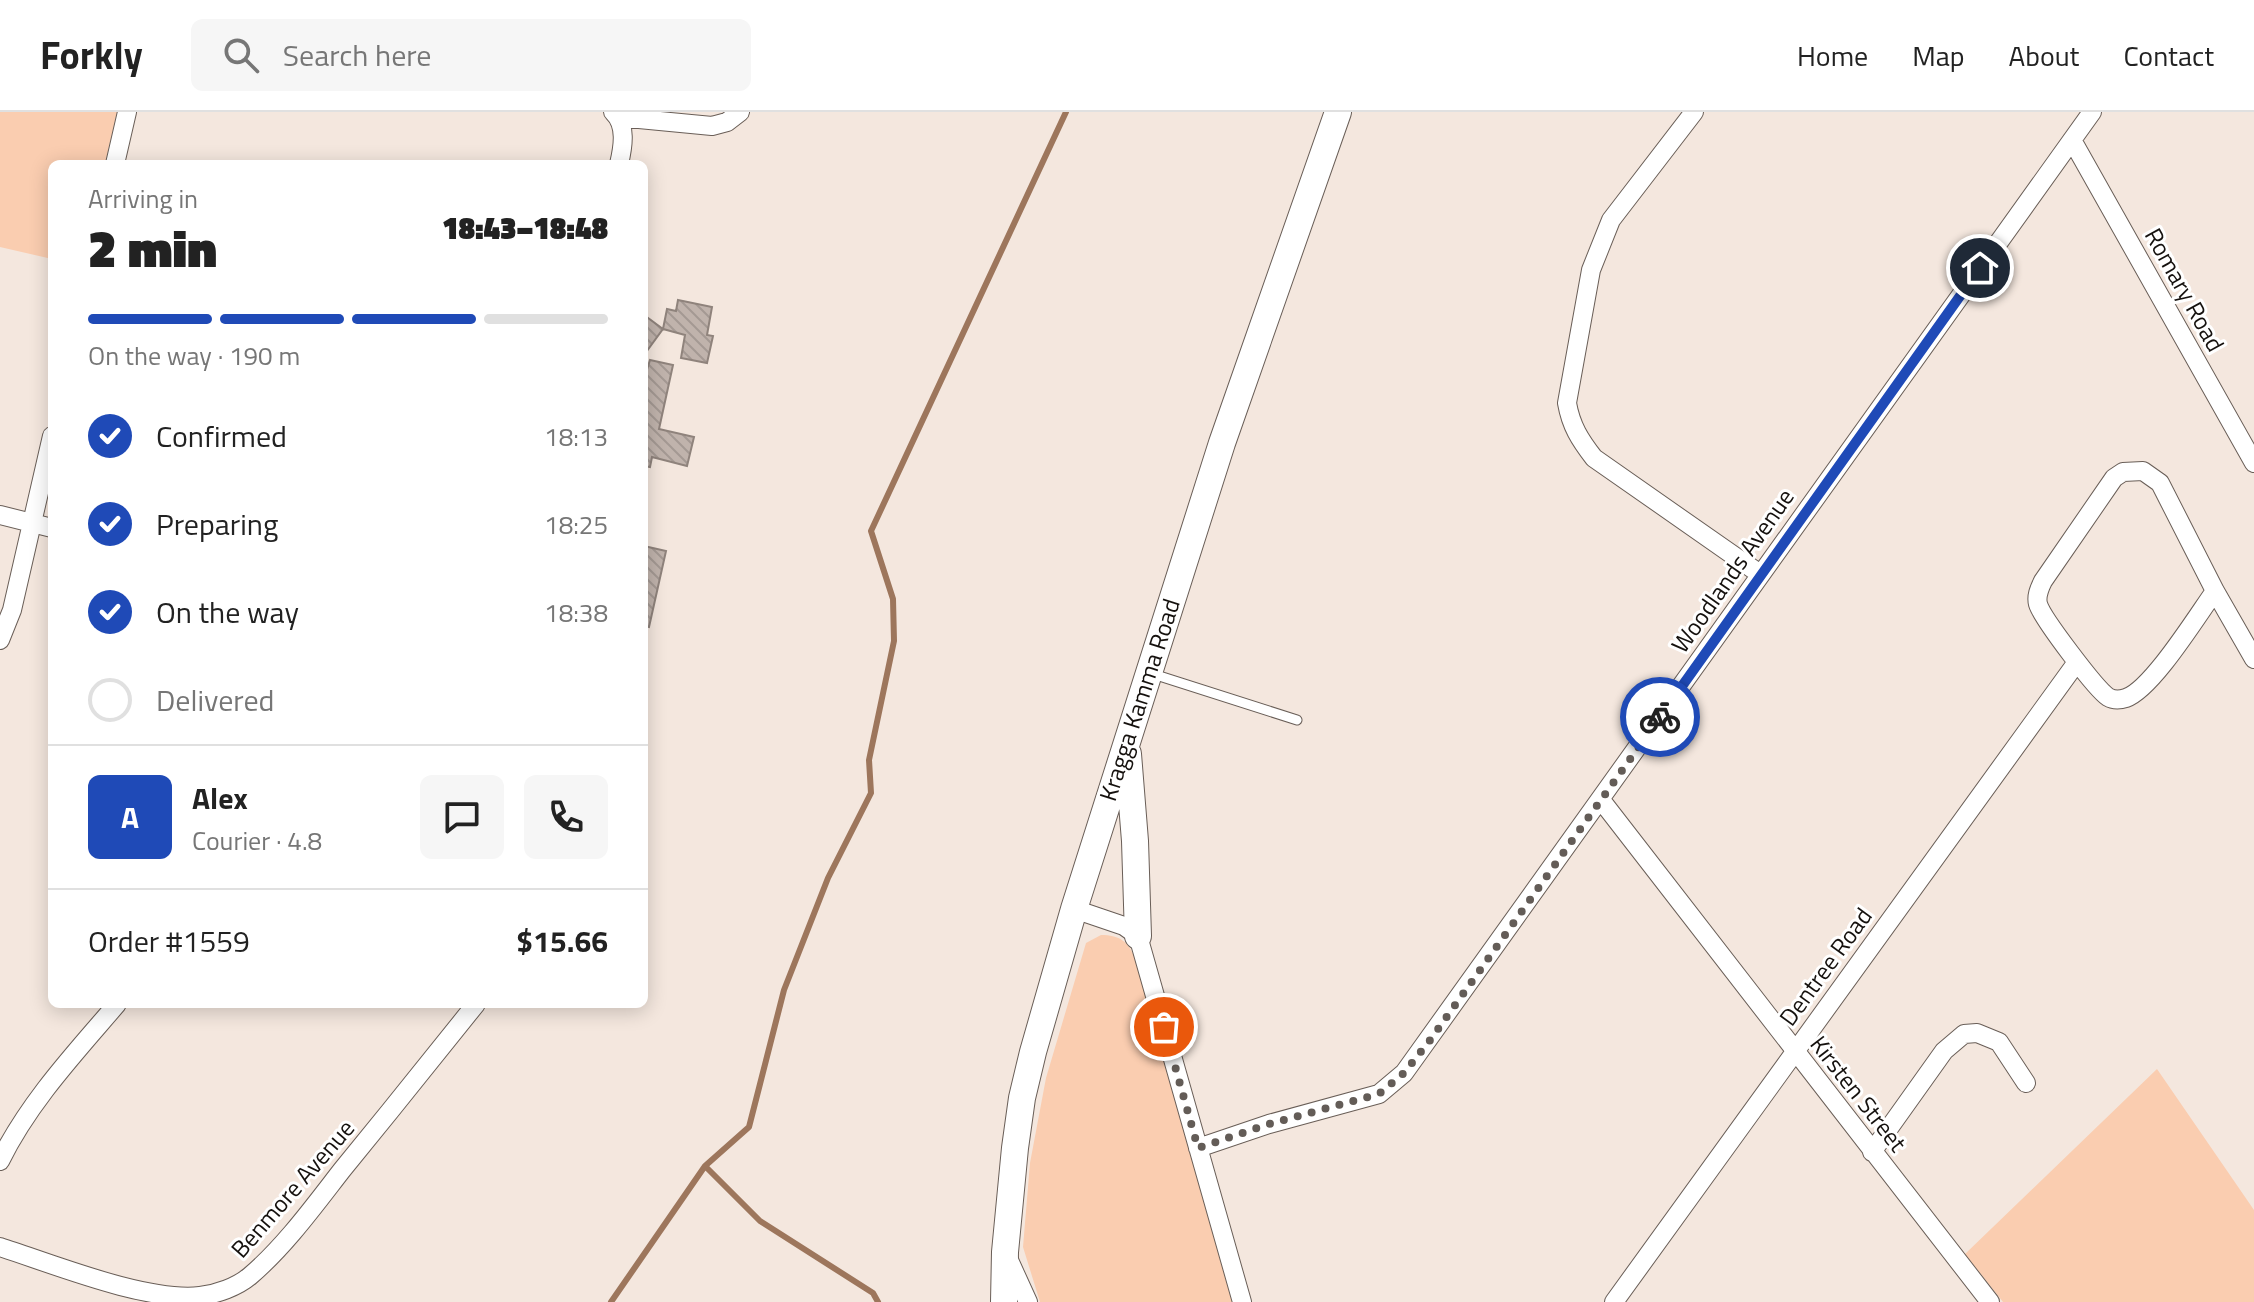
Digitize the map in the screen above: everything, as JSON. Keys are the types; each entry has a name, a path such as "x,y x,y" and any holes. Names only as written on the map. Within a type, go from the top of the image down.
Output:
{"main road":[{"name":"Kragga Kamma Road","path":"1004,1302 1005,1252 1022,1098 1074,909 1222,443 1338,112"},
{"path":"1127,743 1135,841 1138,936"}],"street":[{"path":"116,160 127,112"},
{"path":"620,160 623,143 615,114 712,126 727,122 740,112"},
{"path":"1694,112 1611,220 1591,270 1567,403 1570,421 1594,458 1760,574"},
{"name":"Woodlands Avenue","path":"1198,1148 1269,1124 1379,1094 1392,1085 1431,1039 2092,112"},
{"name":"Romary Road","path":"2072,140 2254,463"},
{"path":"0,640 12,610 48,453"},
{"path":"2215,591 2153,675 2133,694 2116,700 2107,697 2077,662 2042,613 2038,595 2043,581 2114,478 2123,472 2143,471 2160,483 2254,659"},
{"path":"0,515 48,527"},
{"name":"Dentree Road","path":"1614,1302 2077,662"},
{"name":"Kirsten Street","path":"1601,800 1990,1302"},
{"path":"1074,909 1124,926 1138,936 1242,1302"},
{"path":"0,1161 63,1067 114,1008"},
{"name":"Benmore Avenue","path":"0,1247 157,1298 200,1296 222,1291 248,1279 313,1206 473,1008"},
{"path":"1872,1152 1944,1051 1964,1034 1977,1033 1999,1042 2026,1083"},
{"path":"1005,1252 1028,1302"}],"lane":[{"path":"1150,673 1297,720"}],"shaded area":[{"path":"0,112 117,112 106,160 48,160 48,258 0,247"},
{"path":"1101,935 1122,940 1135,958 1232,1302 1040,1302 1023,1247 1030,1163 1046,1078 1086,943"},
{"path":"2157,1069 2254,1210 2254,1302 2003,1302 1965,1254"}],"building":[{"path":"678,300 712,307 707,335 713,336 707,363 681,358 685,335 663,329 667,309 676,311"},
{"path":"648,318 663,329 648,350"},
{"path":"650,360 673,365 659,429 694,437 687,466 652,457 648,467"},
{"path":"648,547 666,551 648,627"}],"waterway":[{"path":"611,1302 705,1166 749,1127 784,990 828,878 871,793 869,760 894,641 893,599 871,531 1066,112"},
{"path":"705,1166 760,1221 873,1293 878,1302"}],"way so far":[{"path":"1164,1027 1198,1148 1269,1124 1379,1094 1404,1073 1431,1039 1660,717"}],"route":[{"path":"1660,717 1980,268"}]}
